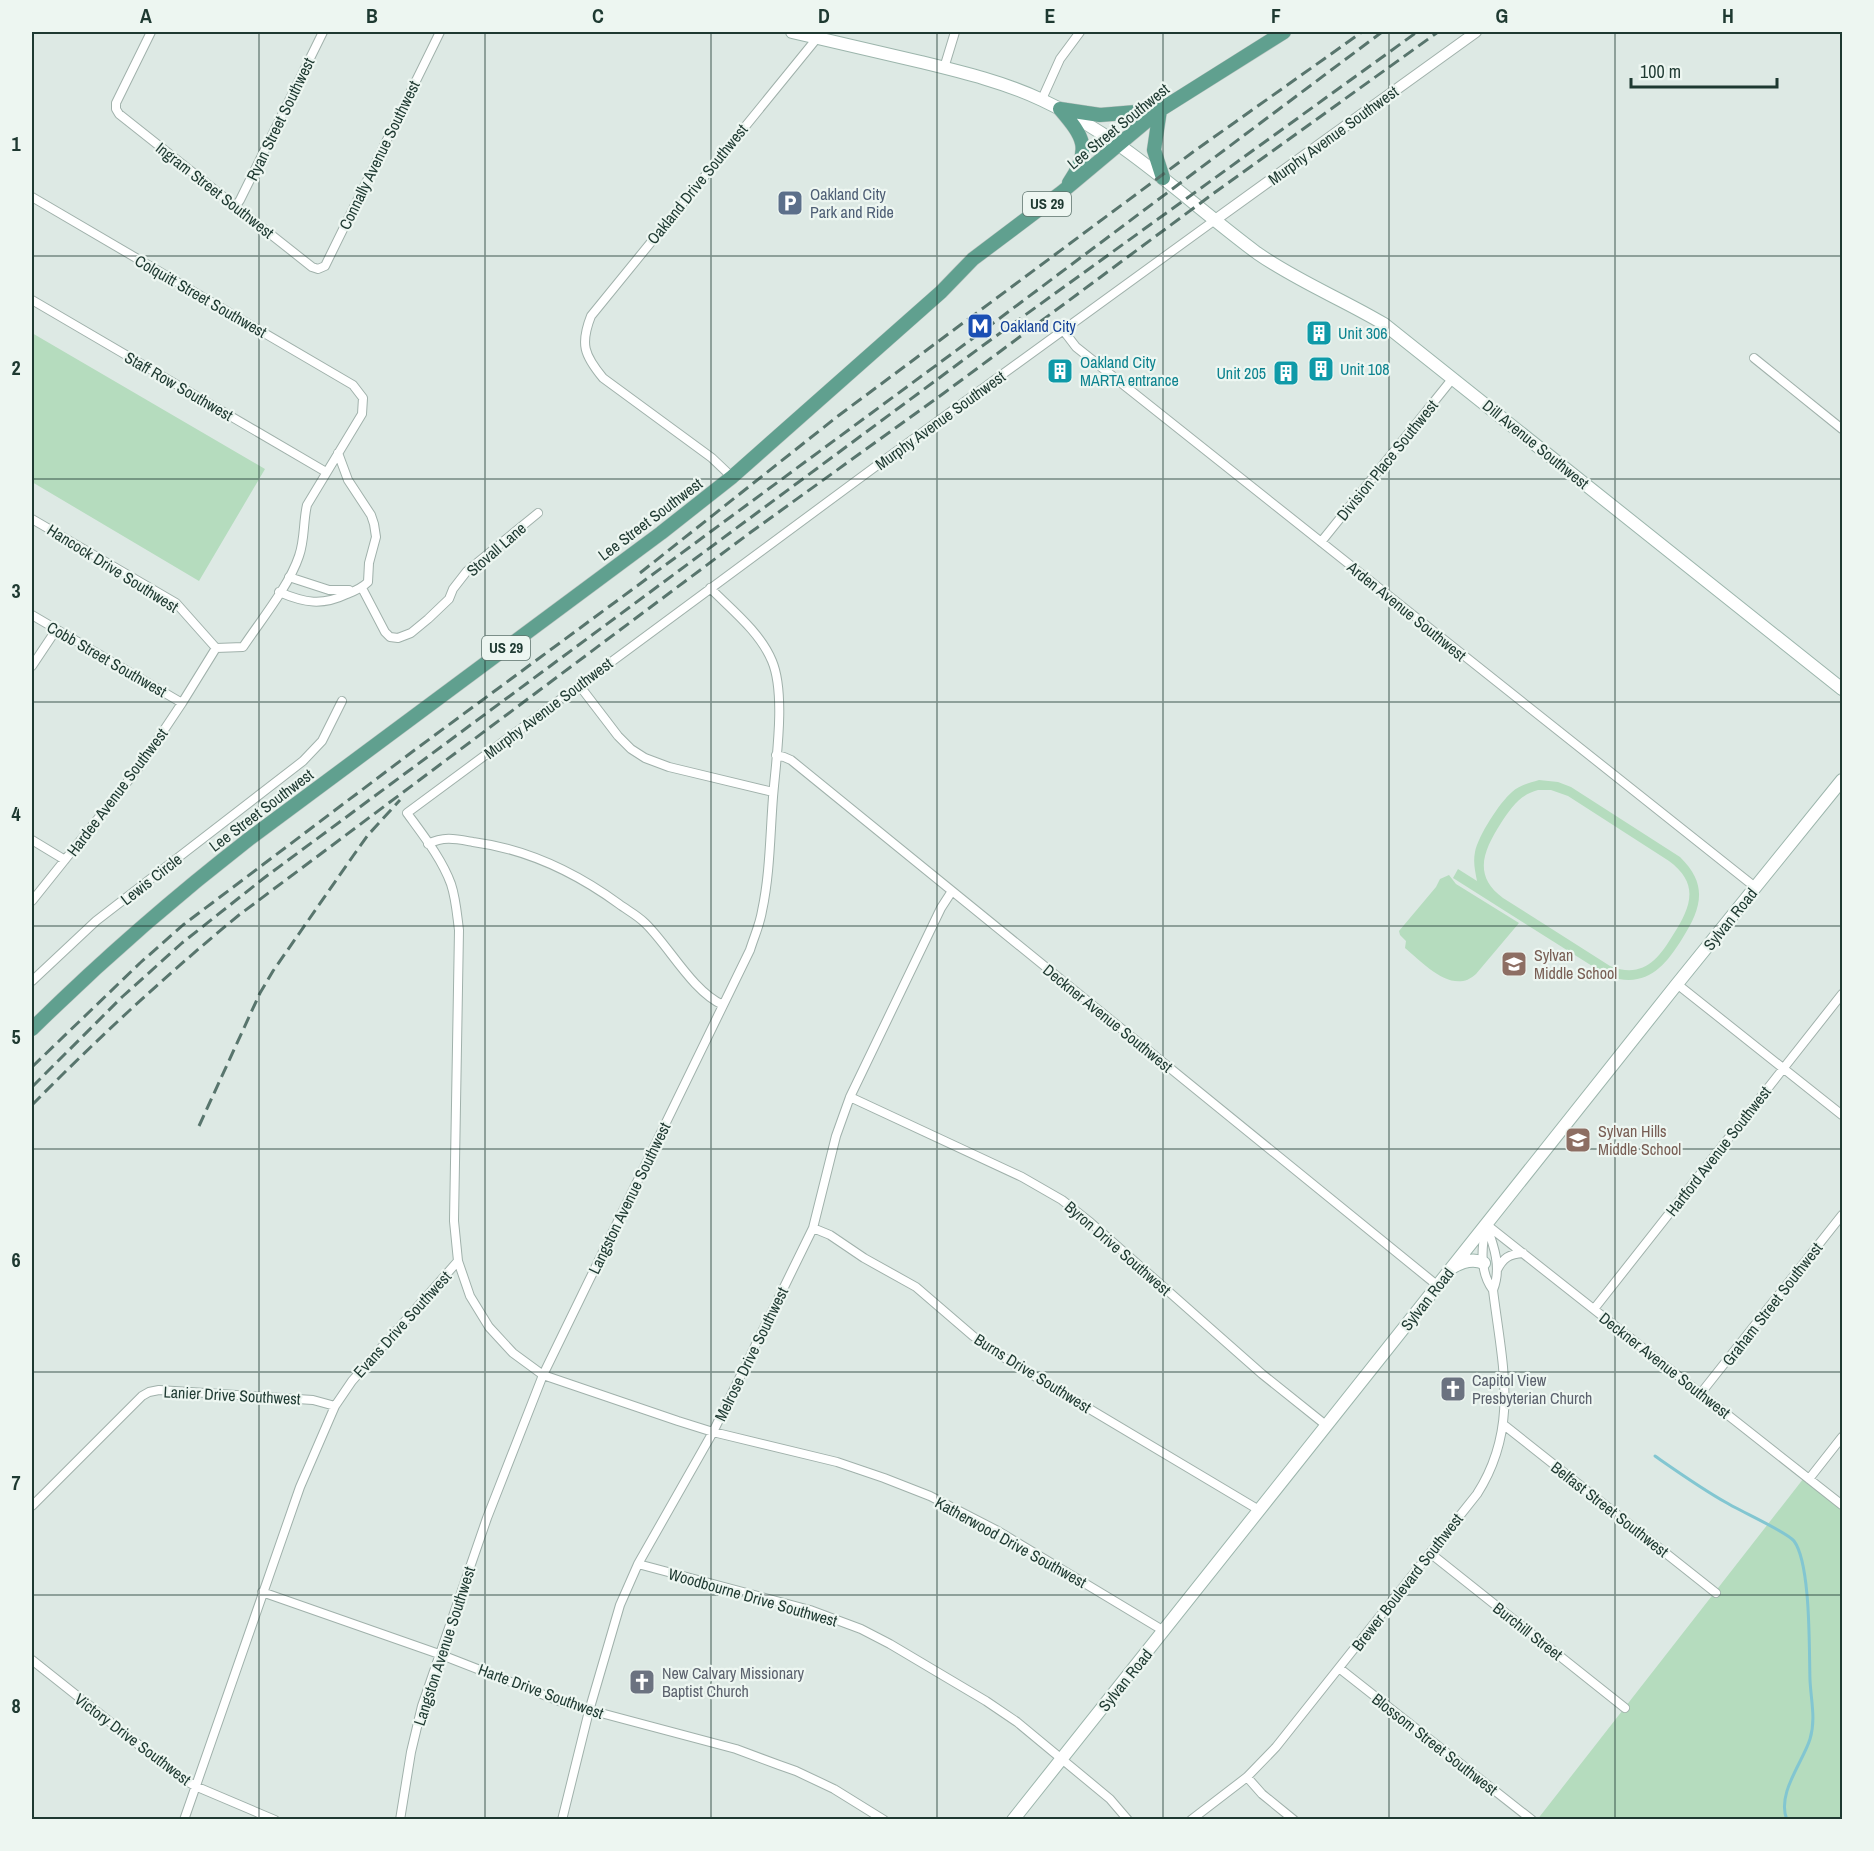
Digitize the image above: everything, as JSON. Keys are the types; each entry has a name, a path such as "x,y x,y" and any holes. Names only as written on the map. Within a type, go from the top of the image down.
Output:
{"main road":[{"name":"Dill Avenue Southwest","path":"792,32 820,34 997,82 1042,99 1082,120 1163,178 1283,270 1384,324 1842,689"},
{"name":"Lee Street Southwest","path":"32,1029 129,936 196,880 662,533 732,477 941,292 973,259 1062,192 1160,110 1284,32"},
{"path":"1060,109 1100,115 1160,110 1154,150 1163,178"},
{"path":"1060,109 1076,128 1082,139 1083,150 1075,174 1062,192"},
{"name":"Sylvan Road","path":"1013,1820 1677,984 1842,780"},
{"path":"1452,1268 1470,1260 1484,1263"}],"street":[{"name":"Ingram Street Southwest","path":"151,32 116,103 119,114 312,267"},
{"name":"Ryan Street Southwest","path":"235,207 323,32"},
{"name":"Connally Avenue Southwest","path":"312,267 318,269 325,266 440,32"},
{"path":"944,68 955,32"},
{"path":"1042,99 1060,59 1080,32"},
{"name":"Murphy Avenue Southwest","path":"407,813 1063,330 1476,32"},
{"name":"Oakland Drive Southwest","path":"732,477 712,458 603,378 591,364 585,352 586,327 591,316 820,34"},
{"name":"Colquitt Street Southwest","path":"32,197 353,385 360,391 363,401 362,414 338,453"},
{"name":"Staff Row Southwest","path":"32,300 326,472"},
{"name":"Arden Avenue Southwest","path":"1063,330 1076,347 1755,887"},
{"path":"1754,358 1842,429"},
{"name":"Division Place Southwest","path":"1321,542 1453,378"},
{"path":"216,648 243,647 289,577 299,556 307,505 338,453"},
{"path":"279,592 296,599 317,602 334,600 362,588 368,582 369,563 376,537 374,524 371,515 348,480 338,453"},
{"name":"Stovall Lane","path":"362,588 385,632 390,637 398,638 411,633 439,610 467,572 538,513"},
{"name":"Hancock Drive Southwest","path":"32,519 176,603 216,648"},
{"path":"289,577 329,590 362,588"},
{"name":"Langston Avenue Southwest","path":"400,1820 411,1752 422,1706 487,1518 543,1375 750,950 762,913 767,882 780,694 773,662 757,635 710,588"},
{"name":"Cobb Street Southwest","path":"32,615 182,703"},
{"path":"32,666 56,630"},
{"name":"Hardee Avenue Southwest","path":"32,902 140,766 216,648"},
{"path":"579,685 618,736 631,749 645,758 669,767 773,792"},
{"name":"Lewis Circle","path":"32,981 96,921 303,761 322,741 342,701"},
{"name":"Deckner Avenue Southwest","path":"776,755 791,760 1438,1286"},
{"name":"Evans Drive Southwest","path":"184,1820 300,1487 335,1406 352,1381 458,1261 454,1221 459,930 456,902 443,866 407,813"},
{"path":"428,844 448,838 494,844 537,857 577,876 644,922 707,995 723,1005"},
{"path":"32,840 65,860"},
{"name":"Melrose Drive Southwest","path":"562,1820 589,1711 620,1605 638,1564 713,1432 813,1228 836,1136 850,1097 941,908 952,891"},
{"path":"1677,984 1842,1115"},
{"name":"Hartford Avenue Southwest","path":"1594,1309 1842,994"},
{"name":"Byron Drive Southwest","path":"850,1097 1022,1177 1062,1200 1091,1222 1262,1374 1327,1426"},
{"name":"Graham Street Southwest","path":"1701,1393 1842,1215"},
{"name":"Deckner Avenue Southwest","path":"1486,1224 1842,1505"},
{"name":"Brewer Boulevard Southwest","path":"1486,1224 1482,1245 1487,1283 1493,1290"},
{"name":"Brewer Boulevard Southwest","path":"1191,1820 1247,1777 1276,1748 1485,1482 1496,1457 1504,1425 1505,1388 1493,1290 1498,1278 1494,1246 1486,1224"},
{"name":"Burns Drive Southwest","path":"813,1228 831,1235 864,1258 916,1287 973,1336 1009,1361 1260,1510"},
{"path":"1497,1271 1507,1256 1523,1253"},
{"name":"Katherwood Drive Southwest","path":"458,1261 470,1296 489,1327 513,1353 543,1375 713,1432 837,1462 884,1478 930,1497 998,1531 1164,1631"},
{"name":"Lanier Drive Southwest","path":"32,1506 142,1396 149,1392 159,1390 314,1400 335,1406"},
{"name":"Belfast Street Southwest","path":"1504,1425 1716,1593"},
{"path":"1809,1479 1842,1437"},
{"name":"Burchill Street","path":"1430,1553 1625,1708"},
{"name":"Woodbourne Drive Southwest","path":"638,1564 810,1610 861,1629 890,1644 1017,1722 1110,1799 1128,1820"},
{"name":"Harte Drive Southwest","path":"262,1592 439,1654 567,1704 736,1749 796,1771 834,1789 884,1820"},
{"name":"Victory Drive Southwest","path":"32,1660 178,1776 195,1786 275,1820"},
{"name":"Blossom Street Southwest","path":"1339,1668 1532,1820"},
{"path":"1247,1777 1262,1794 1294,1820"}],"green space":[{"path":"32,333 265,469 199,581 32,482"},
{"path":"1539,780 1558,782 1571,787 1680,857 1695,877 1699,897 1689,928 1668,959 1643,978 1633,980 1608,976 1453,878 1458,869 1477,881 1474,856 1490,820 1512,792 1521,786","holes":["1551,790 1568,796 1669,861 1685,878 1689,887 1689,896 1684,915 1661,952 1648,965 1631,970 1610,966 1503,898 1487,880 1484,871 1486,853 1508,812 1531,792"]},
{"path":"1449,875 1456,884 1519,923 1476,974 1467,980 1448,979 1429,969 1405,948 1406,941 1399,931 1436,887 1440,879"},
{"path":"1807,1474 1842,1503 1842,1819 1537,1820"}],"waterway":[{"path":"1655,1456 1718,1498 1790,1537 1800,1552 1808,1608 1813,1724 1807,1748 1792,1778 1785,1800 1787,1820"}],"railway":[{"path":"640,573 838,416 1193,152 1362,32"},
{"path":"32,1067 183,925 416,749 984,330 1382,32"},
{"path":"32,1087 122,997 182,943 264,878 985,344 1417,32"},
{"path":"32,1105 133,1007 239,915 751,532 1438,32"},
{"path":"199,1126 260,993 273,971 368,835 400,800"}],"place":[{"name":"Oakland City Park and Ride","path":"790,203"},
{"name":"Oakland City","path":"980,326"},
{"name":"Unit 306","path":"1319,333"},
{"name":"Unit 108","path":"1321,369"},
{"name":"Oakland City MARTA entrance","path":"1060,371"},
{"name":"Unit 205","path":"1286,373"},
{"name":"Sylvan Middle School","path":"1514,964"},
{"name":"Sylvan Hills Middle School","path":"1578,1140"},
{"name":"Capitol View Presbyterian Church","path":"1453,1389"},
{"name":"New Calvary Missionary Baptist Church","path":"642,1682"}]}
